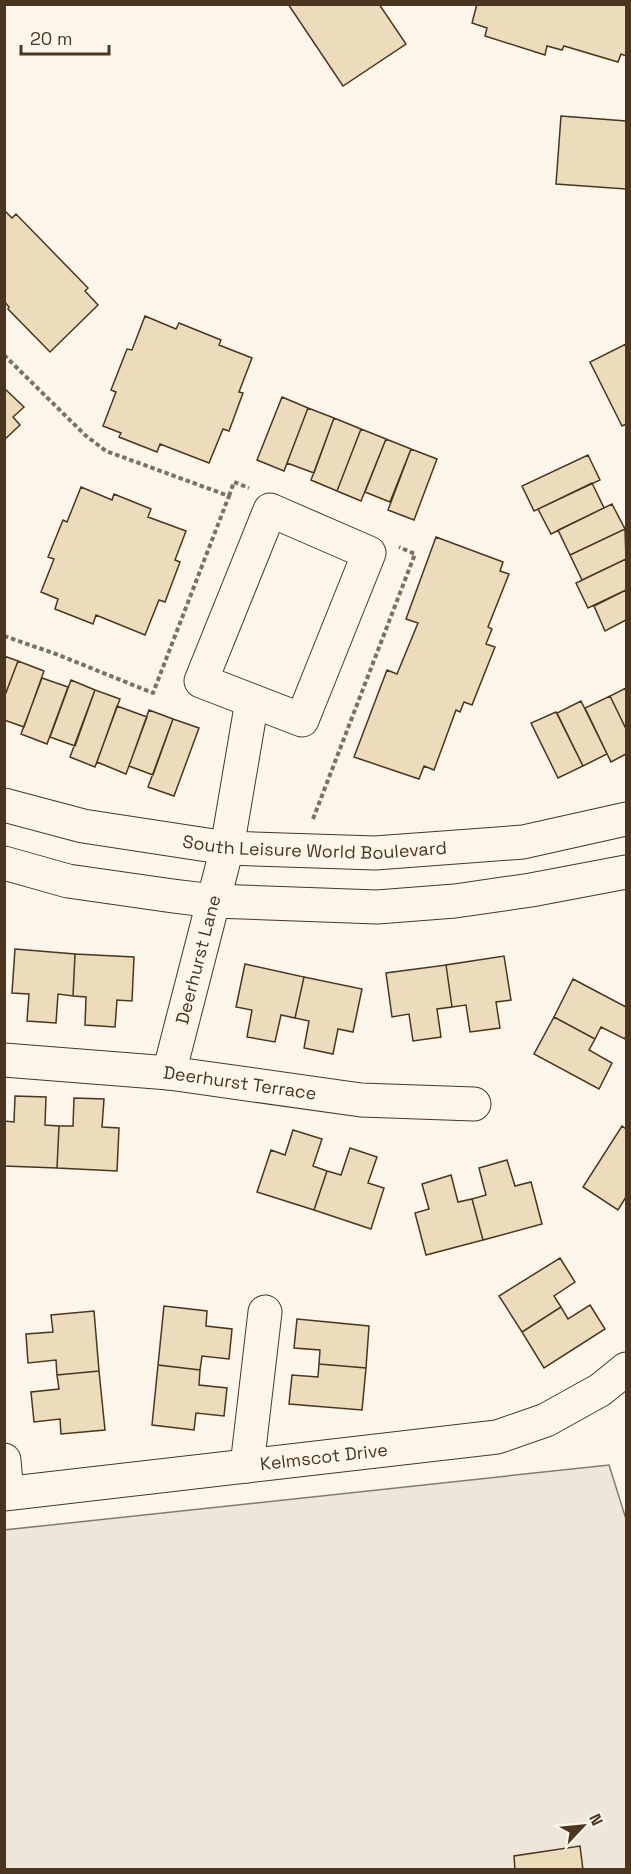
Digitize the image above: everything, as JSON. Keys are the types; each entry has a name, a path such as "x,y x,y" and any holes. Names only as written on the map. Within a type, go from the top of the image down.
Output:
{"street":[{"path":"270,510 369,553 302,720 252,701 201,681 270,510"},
{"name":"Deerhurst Lane","path":"169,1073 227,848 252,701"},
{"name":"South Leisure World Boulevard","path":"4,805 82,826 227,848 386,852 523,842 627,819"},
{"path":"4,863 68,880 214,901 377,907 455,901 627,872"},
{"name":"Deerhurst Terrace","path":"4,1060 169,1073 361,1100 474,1104"},
{"path":"247,1466 265,1312"},
{"name":"Kelmscot Drive","path":"6,1493 497,1437 546,1420 600,1390 627,1369"},
{"path":"4,1460 6,1493"}],"path":[{"path":"4,355 85,435 106,451 229,496 153,693 4,636"}],"shaded area":[{"path":"609,1465 626,1519 626,1869 5,1869 4,1530"}],"building":[{"path":"288,4 379,4 406,44 343,86"},
{"path":"477,4 626,4 626,56 621,54 618,62 564,46 562,50 547,46 545,55 485,36 487,28 472,23"},
{"path":"561,116 626,121 626,189 556,184"},
{"path":"4,210 12,218 16,214 88,288 85,291 98,305 50,352 8,309 4,301"},
{"path":"145,316 176,329 179,323 221,340 219,345 252,358 239,392 243,393 229,431 223,429 209,463 160,444 157,452 119,437 121,433 103,426 116,392 111,390 127,349 132,350"},
{"path":"626,344 626,424 622,426 590,362"},
{"path":"4,388 24,407 13,417 20,425 4,440"},
{"path":"282,397 308,408 284,471 257,460"},
{"path":"308,408 334,418 314,473 287,463"},
{"path":"334,418 361,429 337,491 311,480"},
{"path":"361,429 386,439 361,501 337,491"},
{"path":"386,439 411,449 390,502 365,492"},
{"path":"411,449 437,459 414,520 388,510"},
{"path":"588,455 600,480 534,511 522,486"},
{"path":"592,483 604,508 551,534 538,509"},
{"path":"81,487 112,500 114,494 151,509 148,517 186,531 175,560 180,562 165,602 159,600 145,635 96,615 93,624 55,609 58,599 41,592 54,559 48,557 63,520 67,522"},
{"path":"612,504 625,529 570,555 558,530"},
{"path":"625,529 626,559 582,580 570,555"},
{"path":"436,537 503,562 500,571 509,574 488,627 492,629 486,644 495,647 472,705 464,702 460,712 456,710 434,770 424,766 419,779 354,757 387,670 397,674 418,623 406,619"},
{"path":"626,559 626,590 588,608 576,583"},
{"path":"626,590 626,620 605,631 594,606"},
{"path":"4,656 18,661 4,698"},
{"path":"18,661 44,671 24,727 4,720 4,698"},
{"path":"42,678 68,687 47,744 21,734"},
{"path":"71,680 95,690 75,746 50,737"},
{"path":"626,688 626,729 610,696"},
{"path":"95,690 120,699 95,767 70,757"},
{"path":"610,696 626,729 626,754 611,762 585,708"},
{"path":"581,701 607,754 583,766 557,713"},
{"path":"117,706 147,717 126,774 97,762"},
{"path":"149,710 173,719 153,775 129,766"},
{"path":"556,712 583,766 558,778 531,723"},
{"path":"173,719 199,728 174,796 148,787"},
{"path":"15,949 75,954 73,996 58,994 56,1023 27,1021 29,994 12,993"},
{"path":"75,954 134,957 132,1001 117,1000 115,1027 85,1025 86,997 73,996"},
{"path":"504,956 511,1000 496,1002 500,1028 470,1032 466,1005 452,1007 446,965"},
{"path":"245,964 304,977 295,1018 281,1015 275,1042 247,1037 252,1010 236,1007"},
{"path":"446,965 452,1007 437,1009 441,1037 413,1041 409,1014 392,1017 386,973"},
{"path":"304,977 362,989 353,1032 338,1029 333,1054 304,1048 309,1021 295,1018"},
{"path":"573,979 626,1007 625,1039 601,1027 595,1039 554,1017"},
{"path":"554,1017 595,1039 589,1050 612,1063 599,1089 534,1054"},
{"path":"15,1096 46,1097 45,1125 59,1126 57,1168 4,1166 4,1121 14,1122"},
{"path":"74,1098 104,1099 102,1127 119,1128 117,1171 57,1168 59,1126 73,1126"},
{"path":"622,1126 626,1129 626,1197 618,1210 583,1187"},
{"path":"293,1130 322,1139 313,1166 327,1171 314,1210 257,1192 271,1150 285,1155"},
{"path":"350,1148 377,1157 368,1183 384,1188 371,1229 314,1210 327,1171 341,1175"},
{"path":"507,1160 515,1186 531,1182 542,1224 483,1240 472,1199 486,1195 479,1168"},
{"path":"451,1175 458,1202 472,1199 483,1240 426,1255 415,1213 429,1209 422,1184"},
{"path":"560,1258 575,1282 554,1296 561,1307 522,1332 499,1296"},
{"path":"590,1305 605,1329 544,1368 522,1332 561,1307 568,1319"},
{"path":"164,1306 207,1311 206,1326 232,1329 229,1359 202,1356 200,1370 158,1365"},
{"path":"94,1311 99,1371 57,1375 56,1360 28,1363 26,1334 53,1332 51,1315"},
{"path":"297,1319 369,1326 366,1368 319,1364 320,1350 294,1348"},
{"path":"319,1364 366,1368 362,1410 289,1404 292,1375 318,1377"},
{"path":"158,1365 200,1370 199,1385 227,1388 224,1416 196,1413 194,1430 152,1425"},
{"path":"99,1371 105,1430 61,1434 60,1419 34,1422 31,1392 59,1389 57,1375"},
{"path":"580,1846 583,1870 515,1870 514,1856"}]}
